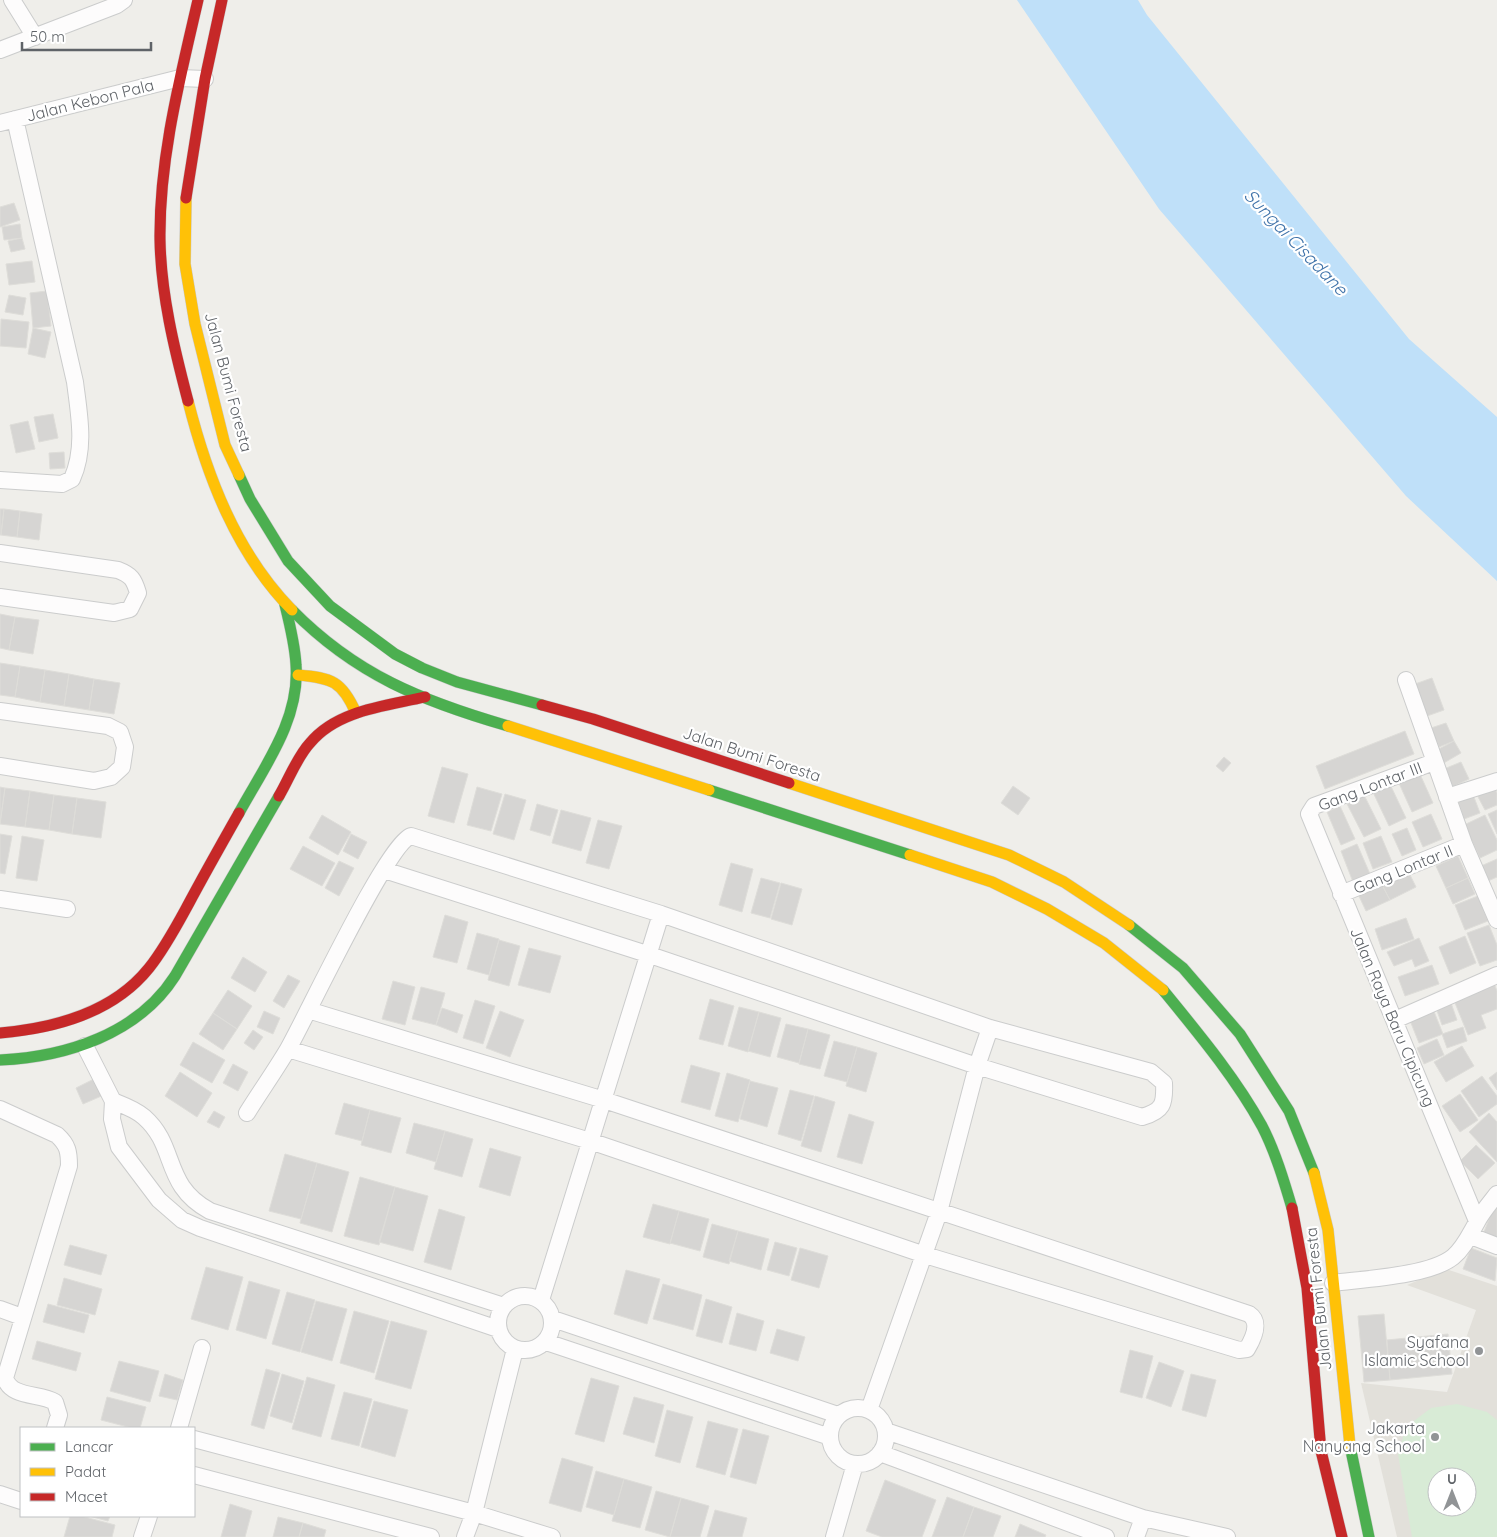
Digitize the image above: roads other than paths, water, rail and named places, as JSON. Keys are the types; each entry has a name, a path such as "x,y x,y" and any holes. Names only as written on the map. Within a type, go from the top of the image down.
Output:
{"main road":[{"name":"Jalan Bumi Foresta","path":"198,0 180,78 162,194 160,266 170,329 196,441 219,501 246,553 285,605 340,651 401,689 480,718 586,741 992,882 1047,909 1104,943 1161,987 1217,1057 1262,1126 1285,1183 1294,1217 1307,1288 1321,1452 1342,1537"},
{"name":"Jalan Bumi Foresta","path":"222,0 205,79 186,196 185,264 195,324 226,445 246,490 288,561 330,606 394,654 422,668 457,682 593,719 1009,855 1064,882 1124,921 1183,968 1240,1034 1289,1111 1314,1174 1326,1220 1350,1448 1369,1537"},
{"path":"170,329 195,324"},
{"path":"0,1060 25,1059 85,1046 131,1021 164,991 185,960 249,823 295,702 298,676 297,654 285,605"},
{"path":"298,676 326,678 338,683 348,692 356,713"},
{"path":"0,1033 32,1032 80,1018 117,997 145,974 249,823 309,744 326,727 356,713 425,697"},
{"path":"586,741 593,719"}],"street":[{"path":"12,0 36,37"},
{"path":"0,50 117,5 124,0"},
{"name":"Jalan Kebon Pala","path":"8,121 180,78 205,79"},
{"path":"0,480 62,484 72,479 80,447 80,422 75,382 8,121"},
{"path":"0,553 118,570 130,574 135,580 138,593 130,609 114,613 0,597"},
{"path":"1406,680 1464,844 1497,920"},
{"path":"0,711 108,726 120,732 124,747 122,767 111,777 94,782 0,766"},
{"name":"Gang Lontar III","path":"1309,814 1314,806 1434,762"},
{"path":"1447,797 1497,781"},
{"name":"Jalan Raya Baru Cipicung","path":"1309,814 1395,1020 1474,1229"},
{"path":"247,1113 288,1049 344,938 384,870 405,838 417,836 661,914 990,1028 1151,1072 1164,1083 1162,1105 1156,1113 1142,1117 977,1066 647,954 384,870"},
{"name":"Gang Lontar II","path":"1341,894 1464,844"},
{"path":"0,899 67,909"},
{"path":"541,1300 661,914"},
{"path":"1395,1020 1497,975"},
{"path":"288,1049 590,1141 925,1254 1239,1350 1247,1349 1253,1334 1256,1324 1249,1314 604,1100 308,1010"},
{"path":"869,1410 939,1212 977,1066 990,1028"},
{"path":"85,1046 113,1101 112,1119 119,1147 151,1190 174,1214 200,1228 498,1329"},
{"path":"113,1101 143,1116 154,1128 163,1142 175,1177 188,1195 210,1211 504,1306"},
{"path":"0,1109 57,1135 64,1141 69,1150 69,1166 5,1378 7,1385 13,1390 48,1398 55,1402 59,1415 55,1427"},
{"path":"151,1190 175,1177"},
{"path":"1333,1283 1413,1272 1444,1262 1454,1256 1497,1194"},
{"path":"1474,1229 1497,1246"},
{"path":"528,1296 541,1300 549,1308 553,1319 552,1331 546,1342 537,1349 525,1351 515,1349 506,1343 498,1329 500,1313 504,1306 514,1298 528,1296"},
{"path":"0,1309 22,1317"},
{"path":"553,1319 838,1416"},
{"path":"546,1342 830,1437"},
{"path":"179,1427 202,1348"},
{"path":"465,1537 474,1513 515,1349"},
{"path":"858,1408 869,1410 877,1415 886,1431 885,1443 880,1453 869,1461 855,1464 842,1459 834,1450 830,1437 832,1426 838,1416 847,1410 858,1408"},
{"path":"886,1431 1143,1518 1227,1537"},
{"path":"195,1439 474,1513 552,1537"},
{"path":"880,1453 1106,1537"},
{"path":"834,1537 855,1464"},
{"path":"195,1475 431,1537"},
{"path":"0,1494 20,1501"},
{"path":"142,1537 149,1517"},
{"path":"1136,1537 1143,1518"}],"water":[{"name":"Sungai Cisadane","path":"1017,0 1138,0 1147,15 1409,339 1497,417 1497,581 1406,496 1159,209"}],"place":[{"name":"Syafana Islamic School","path":"1479,1351"},
{"name":"Jakarta Nanyang School","path":"1435,1437"}]}
